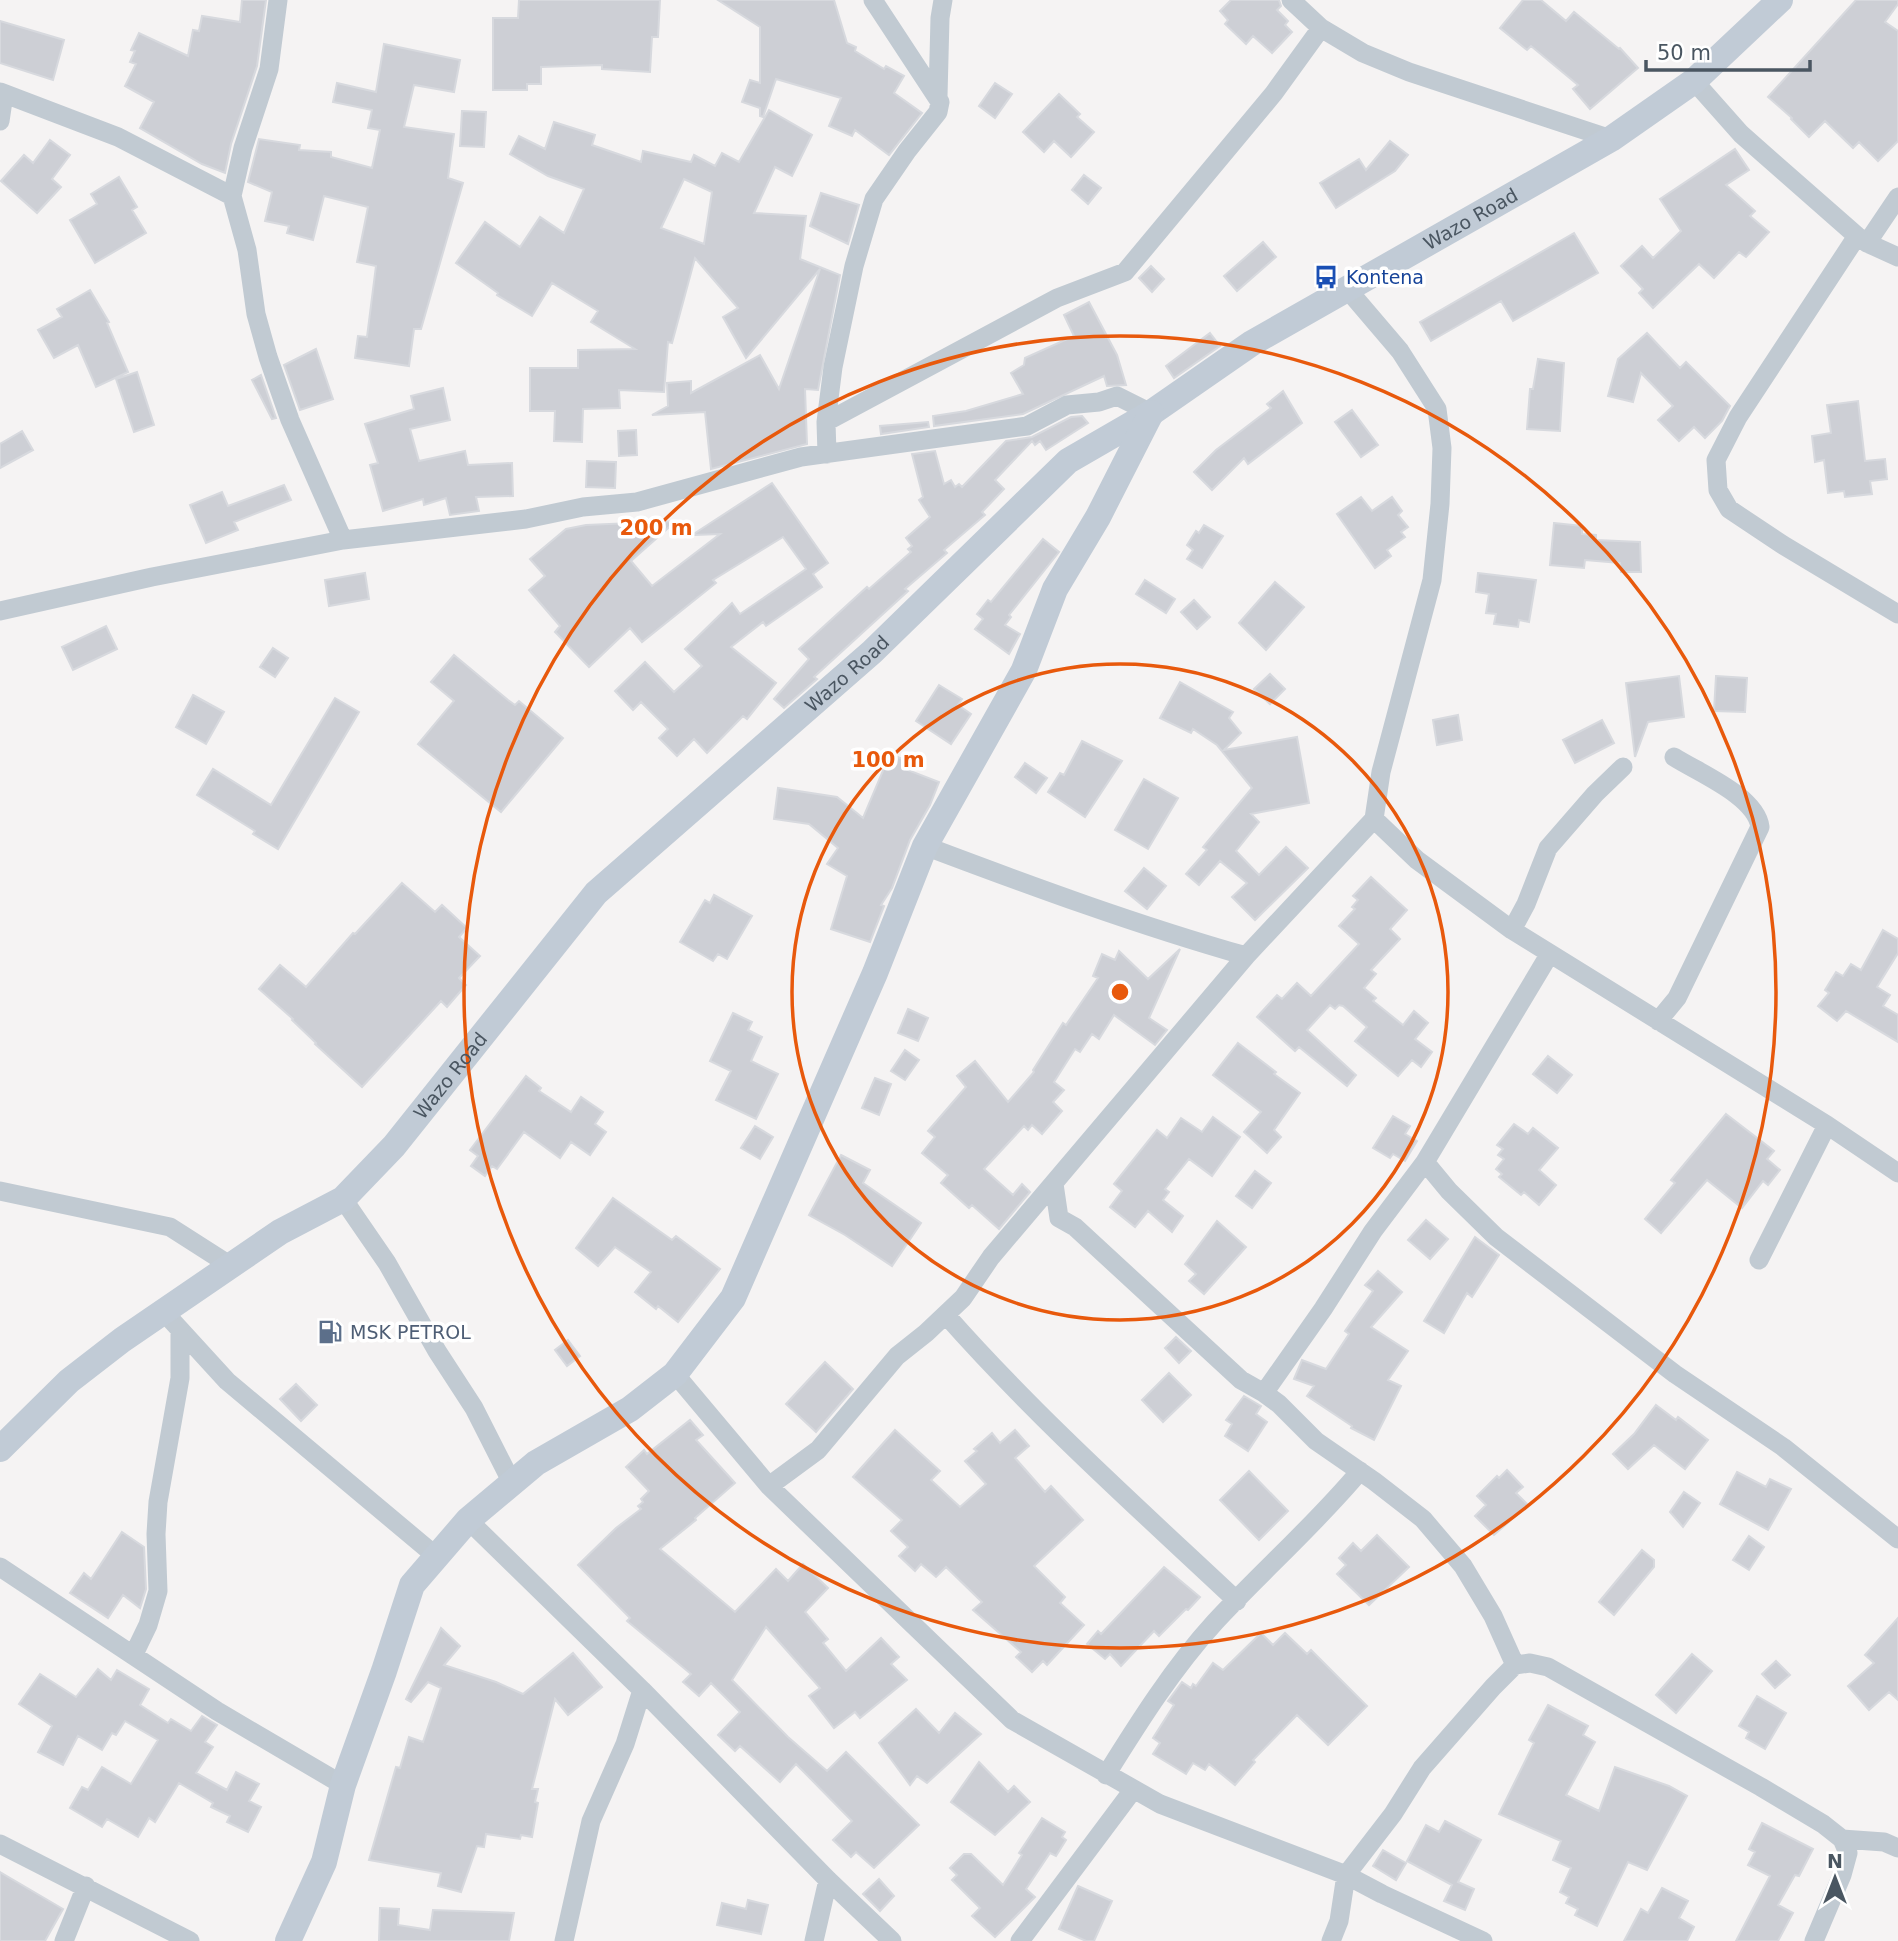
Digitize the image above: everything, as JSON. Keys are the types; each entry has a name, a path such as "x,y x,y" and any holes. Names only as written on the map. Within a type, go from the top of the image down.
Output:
{"main road":[{"name":"Wazo Road","path":"0,1449 69,1381 172,1321 231,1266 280,1232 344,1199 394,1146 596,894 872,652 1068,461 1151,413 1252,343 1611,139 1694,81 1767,4"},
{"path":"288,1941 324,1862 343,1785 412,1586 468,1520 536,1463 630,1409 675,1374 733,1298 875,973 925,846 1024,670 1055,589 1098,517 1151,413"}],"street":[{"path":"278,0 269,69 243,148 232,197 247,250 256,314 268,357 290,420 343,540"},
{"path":"873,0 930,90 938,96"},
{"path":"827,454 826,422 832,367 843,313 873,199 906,151 938,112 940,18 943,0"},
{"path":"1291,0 1321,28 1363,53 1409,72 1611,139"},
{"path":"826,422 1057,298 1125,272 1274,93 1321,28"},
{"path":"1694,81 1741,134 1862,239 1898,257"},
{"path":"0,121 2,93 118,136 232,197"},
{"path":"1898,197 1862,239 1738,417 1716,460 1718,490 1729,509 1898,614"},
{"path":"769,1486 818,1450 897,1356 964,1298 991,1257 1246,956 1374,820 1381,772 1432,580 1440,504 1442,448 1437,410 1400,351 1348,290"},
{"path":"0,611 152,577 343,540 526,519 583,508 637,502 801,457 1027,426 1067,405 1099,402 1116,396 1151,413"},
{"path":"1658,1021 1677,998 1760,827 1759,818 1737,794 1674,757"},
{"path":"1512,930 1526,904 1548,848 1595,794 1623,767"},
{"path":"1374,820 1417,860 1549,955 1827,1125 1898,1173"},
{"path":"925,846 1165,933 1246,956"},
{"path":"1264,1393 1373,1231 1424,1162 1549,955"},
{"path":"1759,1260 1827,1125"},
{"path":"1424,1162 1496,1237 1675,1374 1783,1447 1898,1539"},
{"path":"1054,1184 1059,1218 1075,1227 1241,1380 1279,1404 1316,1441 1423,1519 1463,1566 1493,1616 1515,1665"},
{"path":"0,1191 170,1227 231,1266"},
{"path":"344,1199 387,1263 437,1351 474,1408 512,1483"},
{"path":"946,1315 1076,1449 1237,1601"},
{"path":"172,1321 227,1381 437,1557"},
{"path":"134,1654 155,1607 158,1591 158,1502 180,1378 172,1321"},
{"path":"675,1374 769,1486 1012,1720 1160,1804 1346,1875 1483,1941"},
{"path":"1106,1775 1148,1707 1215,1622 1360,1471"},
{"path":"468,1520 892,1941"},
{"path":"0,1567 217,1711 343,1785"},
{"path":"1331,1941 1339,1922 1346,1875 1393,1814 1422,1768 1515,1665 1531,1663 1548,1667 1761,1787 1842,1839 1848,1853 1842,1875 1814,1941"},
{"path":"564,1941 590,1821 625,1744 642,1690"},
{"path":"1020,1941 1133,1790"},
{"path":"1842,1839 1884,1842 1898,1848"},
{"path":"0,1844 190,1941"},
{"path":"814,1941 828,1880"},
{"path":"64,1941 86,1886"}],"building":[{"path":"242,0 266,0 257,66 231,144 225,173 202,164 140,128 154,102 125,86 136,64 130,62 135,51 131,50 139,33 188,56 193,30 199,31 202,16 240,22"},
{"path":"519,0 660,0 658,37 652,37 650,72 602,69 602,65 541,67 541,84 527,84 527,90 493,90 493,18 518,18"},
{"path":"718,0 834,0 847,43 884,69 886,66 904,76 894,93 922,113 889,155 855,130 852,136 829,126 841,98 776,79 763,117 760,116 760,108 742,102 750,80 760,83 760,27"},
{"path":"1231,0 1279,0 1281,6 1277,10 1288,21 1285,25 1292,32 1272,53 1253,36 1246,44 1225,24 1228,20 1220,11"},
{"path":"1523,0 1541,0 1566,21 1574,12 1620,48 1638,68 1590,109 1573,89 1578,85 1531,46 1527,50 1500,28"},
{"path":"1856,0 1898,0 1885,22 1898,31 1898,141 1878,161 1859,142 1853,148 1825,121 1809,137 1768,97"},
{"path":"0,21 64,40 53,80 0,63"},
{"path":"384,44 460,60 454,92 414,85 404,127 454,134 448,178 463,183 421,329 414,329 409,366 355,358 358,336 367,337 376,266 357,262 368,207 324,196 313,240 287,233 289,226 265,221 272,192 248,182 259,139 300,145 299,150 331,152 331,157 372,168 380,130 368,128 372,110 333,102 337,83 376,92"},
{"path":"995,83 1012,94 995,118 979,106"},
{"path":"1059,94 1080,114 1077,117 1094,132 1071,157 1054,141 1044,152 1023,132"},
{"path":"769,110 812,135 792,176 775,167 754,213 806,216 800,259 840,275 818,390 805,389 807,444 711,469 705,412 652,415 668,406 667,383 691,381 691,393 760,355 779,389 820,269 746,358 723,317 738,308 695,258 672,343 668,342 664,392 619,390 620,408 583,409 582,442 554,441 555,411 530,411 530,368 578,368 578,350 635,349 591,322 598,311 552,283 532,316 497,295 498,293 456,263 485,222 520,247 540,217 564,233 584,189 548,176 510,154 519,136 545,149 554,122 595,135 592,145 641,162 643,151 691,162 694,155 715,166 722,153 739,162","holes":["684,179 712,192 704,244 661,228"]},
{"path":"462,111 486,112 484,147 460,146"},
{"path":"50,140 70,155 52,179 61,187 37,213 1,181 24,155 33,163"},
{"path":"1390,141 1408,155 1395,171 1336,208 1320,183 1359,159 1366,170"},
{"path":"1735,149 1749,170 1726,185 1755,211 1750,216 1769,232 1746,257 1739,252 1714,278 1699,264 1653,308 1639,293 1643,289 1621,266 1642,246 1653,258 1681,231 1660,199"},
{"path":"1084,175 1101,188 1088,204 1072,190"},
{"path":"119,177 137,207 132,210 146,233 95,263 70,220 97,204 91,194"},
{"path":"821,193 859,205 848,244 810,226"},
{"path":"1574,233 1598,273 1513,321 1501,301 1431,341 1420,322"},
{"path":"1263,242 1276,257 1237,291 1224,276"},
{"path":"1151,266 1164,279 1152,292 1139,278"},
{"path":"90,290 109,322 107,323 128,372 96,387 78,345 54,358 38,330 62,317 57,309"},
{"path":"1089,302 1117,355 1126,385 1107,386 1104,376 1023,414 934,426 933,416 966,411 1023,394 1011,373 1024,365 1025,358 1074,336 1064,315"},
{"path":"1210,333 1220,346 1174,378 1166,366"},
{"path":"1647,333 1680,368 1686,362 1730,406 1722,421 1705,438 1694,427 1679,441 1658,420 1673,406 1641,373 1633,402 1608,396 1618,359"},
{"path":"316,349 333,399 300,410 284,365"},
{"path":"1538,359 1564,363 1560,431 1527,429 1530,389 1533,389"},
{"path":"137,372 154,425 134,432 116,379"},
{"path":"261,375 276,418 272,419 252,380"},
{"path":"443,388 450,420 410,429 419,461 465,451 468,465 512,463 513,496 476,497 479,511 450,515 446,498 424,505 423,499 383,511 370,465 378,463 365,424 414,409 411,396"},
{"path":"1283,391 1302,423 1248,464 1244,458 1212,490 1194,472 1216,450 1271,408 1267,404"},
{"path":"1858,401 1865,461 1885,459 1887,479 1870,481 1872,494 1845,497 1844,491 1828,493 1824,460 1815,462 1812,436 1831,433 1827,405"},
{"path":"1352,410 1378,445 1361,457 1335,422"},
{"path":"1082,416 1088,423 1046,450 1040,441 1035,445 1032,441 995,480 1004,489 982,512 985,515 944,550 947,553 905,589 908,591 784,708 774,699 809,659 799,649 867,587 869,589 911,552 908,549 912,546 906,538 930,517 919,500 923,497 912,454 935,451 944,484 951,480 955,487 959,484 962,487 1006,441 1032,437 1071,417"},
{"path":"928,422 929,427 881,434 880,426"},
{"path":"636,430 637,455 619,456 618,431"},
{"path":"22,431 33,450 0,468 0,444"},
{"path":"587,461 616,462 615,488 586,487"},
{"path":"772,483 828,563 813,574 822,587 766,626 763,622 731,647 776,683 747,719 743,716 707,753 694,739 677,756 659,738 668,729 641,702 633,710 615,691 645,662 674,692 702,666 685,649 732,603 740,614 806,569 783,537 713,580 716,583 642,642 630,628 589,667 555,632 560,626 529,590 545,576 530,559 566,529 586,525 676,521 631,561 652,586 720,534 692,535"},
{"path":"284,485 291,500 234,522 238,530 206,543 190,505 222,492 228,506"},
{"path":"1361,497 1372,511 1392,497 1402,511 1398,515 1408,527 1401,532 1405,537 1387,550 1391,556 1375,568 1337,514"},
{"path":"1554,523 1582,526 1582,534 1596,535 1596,540 1640,542 1641,572 1621,572 1620,563 1585,560 1584,568 1550,565"},
{"path":"1204,525 1223,536 1202,568 1187,559 1193,550 1187,545 1196,531 1199,533"},
{"path":"1043,539 1059,552 1009,615 1011,617 1005,625 1020,634 1009,654 975,629 983,619 977,614 988,600 991,602"},
{"path":"365,573 369,599 329,606 325,580"},
{"path":"1478,573 1536,580 1529,622 1519,620 1518,627 1494,624 1496,614 1486,613 1489,594 1476,592"},
{"path":"1145,580 1175,599 1166,613 1136,594"},
{"path":"1275,582 1304,607 1266,650 1239,623"},
{"path":"1194,600 1210,617 1197,629 1181,612"},
{"path":"106,626 117,649 73,670 62,647"},
{"path":"273,648 288,658 275,677 260,667"},
{"path":"454,655 508,700 515,705 519,701 563,738 501,812 418,744 454,701 431,682"},
{"path":"1270,674 1285,689 1270,704 1254,689"},
{"path":"1679,676 1684,717 1648,722 1635,757 1626,683"},
{"path":"1716,676 1747,678 1745,712 1714,711"},
{"path":"1180,682 1233,712 1229,718 1241,733 1224,750 1297,737 1309,803 1251,814 1259,822 1236,851 1259,875 1286,847 1308,868 1255,920 1232,897 1247,883 1220,861 1199,885 1186,874 1207,850 1203,847 1252,788 1217,745 1193,729 1191,733 1160,718"},
{"path":"939,685 962,699 958,705 971,714 951,744 916,721"},
{"path":"193,695 224,712 206,744 176,727"},
{"path":"335,698 359,712 278,849 253,834 255,831 197,795 213,769 271,805"},
{"path":"1458,715 1462,740 1437,745 1433,720"},
{"path":"1602,720 1614,743 1575,763 1563,740"},
{"path":"1082,741 1122,761 1085,817 1048,792 1060,773 1064,775"},
{"path":"890,754 908,761 905,769 939,782 930,805 910,840 892,888 881,905 884,906 870,942 831,929 847,876 827,864 838,848 809,824 774,819 778,788 837,797 863,818"},
{"path":"1025,763 1047,778 1036,793 1015,777"},
{"path":"1144,779 1178,798 1148,849 1115,830"},
{"path":"1144,868 1166,886 1147,909 1125,891"},
{"path":"1371,877 1407,910 1390,929 1400,939 1371,970 1376,974 1364,988 1376,998 1373,1001 1403,1025 1414,1011 1428,1023 1415,1039 1432,1052 1421,1067 1412,1060 1398,1076 1355,1041 1367,1027 1343,1006 1339,1005 1335,1009 1330,1005 1307,1030 1356,1075 1347,1086 1299,1047 1295,1051 1257,1017 1277,995 1282,999 1297,983 1311,996 1359,944 1339,926 1355,909 1352,907 1358,900 1353,896"},
{"path":"402,883 435,912 442,905 467,928 459,937 480,956 459,978 466,985 447,1007 441,1001 362,1087 259,989 280,965 306,987"},
{"path":"714,895 752,916 727,959 718,954 713,961 680,942 705,900 710,903"},
{"path":"1883,930 1898,939 1898,953 1877,987 1890,995 1883,1006 1898,1015 1898,1042 1846,1011 1837,1021 1818,1006 1829,993 1825,990 1836,972 1843,976 1851,964 1861,970"},
{"path":"1180,949 1149,1018 1167,1030 1155,1045 1114,1015 1099,1039 1092,1034 1080,1052 1075,1049 1054,1082 1064,1090 1053,1102 1062,1111 1042,1134 1032,1125 1028,1130 1024,1126 984,1169 1013,1195 1022,1184 1030,1192 999,1229 972,1205 969,1208 941,1183 948,1175 922,1153 935,1137 928,1131 966,1087 957,1076 975,1061 1008,1102 1034,1072 1063,1023 1066,1025 1098,978 1093,976 1102,954 1115,960 1119,951 1148,979"},
{"path":"908,1009 928,1018 918,1041 898,1033"},
{"path":"733,1013 752,1022 748,1030 762,1037 751,1061 778,1074 756,1119 716,1100 731,1071 710,1061"},
{"path":"1238,1043 1300,1093 1274,1130 1281,1137 1267,1153 1244,1132 1261,1112 1213,1075"},
{"path":"905,1050 919,1060 905,1080 891,1071"},
{"path":"1548,1056 1572,1075 1557,1093 1533,1074"},
{"path":"526,1076 541,1088 539,1091 571,1112 581,1097 603,1112 595,1124 606,1132 590,1155 571,1142 560,1158 524,1132 497,1169 492,1166 485,1176 471,1166 478,1156 470,1150"},
{"path":"875,1078 891,1084 879,1115 862,1108"},
{"path":"1726,1114 1774,1151 1767,1159 1780,1170 1768,1185 1763,1181 1742,1208 1707,1180 1661,1233 1645,1219 1675,1183 1671,1180"},
{"path":"1393,1116 1410,1126 1405,1134 1417,1141 1405,1161 1393,1154 1390,1158 1373,1148"},
{"path":"1213,1117 1240,1137 1212,1176 1189,1159 1165,1189 1169,1192 1163,1200 1183,1216 1172,1232 1148,1211 1135,1227 1110,1207 1122,1191 1114,1184 1157,1130 1167,1138 1181,1118 1202,1132"},
{"path":"1514,1124 1528,1134 1533,1128 1558,1148 1539,1170 1556,1185 1539,1205 1524,1192 1521,1195 1499,1177 1502,1174 1496,1169 1504,1159 1498,1155 1503,1149 1497,1145"},
{"path":"755,1126 773,1137 760,1159 741,1148"},
{"path":"841,1155 870,1170 863,1183 921,1223 892,1266 809,1215"},
{"path":"1255,1171 1271,1183 1252,1208 1236,1196"},
{"path":"613,1198 672,1240 676,1236 720,1269 678,1322 635,1292 651,1272 615,1247 598,1266 576,1248"},
{"path":"1426,1220 1448,1239 1430,1259 1408,1240"},
{"path":"1217,1221 1246,1247 1204,1294 1189,1281 1196,1274 1185,1264"},
{"path":"1475,1237 1499,1255 1472,1297 1467,1293 1444,1333 1424,1321"},
{"path":"1378,1271 1402,1292 1371,1327 1408,1351 1388,1380 1401,1386 1374,1440 1351,1428 1352,1426 1307,1396 1314,1386 1294,1379 1302,1360 1326,1369 1349,1334 1345,1331 1373,1291 1365,1285"},
{"path":"1176,1337 1191,1351 1179,1363 1165,1348"},
{"path":"568,1340 580,1356 567,1366 555,1350"},
{"path":"825,1362 853,1389 816,1432 786,1404"},
{"path":"1169,1373 1191,1395 1163,1422 1142,1400"},
{"path":"296,1384 317,1405 301,1421 280,1399"},
{"path":"1244,1396 1261,1406 1256,1414 1267,1422 1248,1451 1225,1436 1232,1424 1226,1420"},
{"path":"1656,1405 1676,1420 1678,1417 1708,1440 1685,1469 1654,1445 1628,1469 1613,1454 1634,1434"},
{"path":"690,1420 703,1435 696,1440 735,1483 660,1549 735,1612 776,1569 788,1581 803,1564 828,1588 805,1612 828,1639 823,1643 846,1671 881,1638 899,1657 891,1664 907,1680 860,1718 855,1712 834,1728 809,1696 820,1688 766,1627 732,1680 788,1737 827,1771 846,1752 919,1825 874,1868 856,1852 851,1857 833,1840 852,1821 796,1764 780,1782 740,1746 735,1751 718,1735 740,1712 711,1683 699,1696 683,1682 691,1674 627,1621 630,1618 578,1565 616,1528 641,1509 638,1506 643,1502 641,1499 649,1491 626,1467 644,1450 647,1454"},
{"path":"895,1430 940,1471 931,1480 960,1507 986,1484 965,1461 992,1433 1000,1443 1015,1430 1029,1446 1015,1458 1045,1492 1051,1486 1083,1520 1034,1566 1065,1597 1060,1603 1084,1625 1047,1665 1043,1661 1032,1672 1016,1657 1021,1652 973,1610 982,1602 946,1567 936,1577 921,1564 915,1571 899,1556 908,1547 891,1531 902,1520 853,1477"},
{"path":"1507,1470 1523,1487 1516,1493 1528,1505 1494,1535 1475,1516 1486,1505 1477,1496"},
{"path":"1249,1471 1288,1511 1259,1540 1220,1500"},
{"path":"1737,1472 1766,1487 1770,1479 1791,1489 1768,1530 1720,1504"},
{"path":"1684,1492 1700,1503 1683,1527 1670,1512"},
{"path":"122,1532 144,1547 146,1589 140,1608 123,1595 108,1618 70,1593 84,1573 91,1579"},
{"path":"1377,1535 1409,1567 1369,1605 1337,1574 1346,1565 1339,1558 1353,1543 1361,1551"},
{"path":"1749,1536 1764,1547 1749,1570 1733,1560"},
{"path":"1642,1550 1654,1560 1654,1567 1614,1615 1599,1602"},
{"path":"1164,1567 1200,1597 1159,1636 1154,1631 1121,1666 1110,1654 1105,1659 1087,1644 1098,1631 1101,1634"},
{"path":"1898,1618 1898,1700 1889,1692 1869,1710 1848,1686 1874,1663 1865,1655"},
{"path":"441,1628 460,1646 444,1665 523,1694 573,1653 602,1687 568,1715 555,1699 532,1789 538,1789 535,1802 538,1803 532,1837 521,1835 520,1839 486,1834 484,1847 477,1846 461,1892 438,1886 441,1873 369,1860 396,1767 400,1768 409,1737 423,1742 441,1688 428,1682 411,1702 406,1699"},
{"path":"1261,1633 1273,1645 1285,1633 1307,1654 1311,1650 1367,1706 1328,1745 1297,1715 1253,1760 1255,1762 1235,1785 1209,1764 1205,1770 1193,1763 1186,1774 1153,1754 1160,1743 1153,1738 1174,1705 1168,1701 1182,1682 1191,1688 1193,1684 1196,1686 1213,1663 1223,1670"},
{"path":"1692,1654 1712,1671 1676,1713 1656,1695"},
{"path":"1776,1661 1790,1675 1775,1688 1762,1674"},
{"path":"98,1669 111,1680 117,1670 149,1689 140,1705 168,1723 171,1719 191,1731 202,1716 217,1725 205,1742 213,1747 196,1773 227,1790 236,1772 259,1784 249,1801 261,1807 248,1832 227,1822 230,1816 211,1807 213,1803 179,1783 155,1822 149,1818 138,1837 107,1819 102,1827 70,1808 82,1787 88,1790 102,1767 131,1784 158,1740 125,1721 116,1735 112,1733 102,1750 78,1736 63,1765 38,1752 52,1726 19,1704 40,1674 76,1697"},
{"path":"1757,1696 1786,1713 1765,1749 1746,1738 1749,1732 1739,1726"},
{"path":"1548,1705 1588,1726 1583,1735 1595,1742 1566,1795 1599,1811 1615,1767 1669,1786 1687,1796 1647,1870 1628,1862 1597,1926 1575,1915 1578,1909 1566,1903 1569,1897 1560,1892 1571,1868 1553,1860 1561,1841 1499,1814 1534,1743 1529,1740"},
{"path":"916,1709 939,1733 955,1713 981,1734 927,1783 917,1776 910,1785 879,1743"},
{"path":"979,1762 1008,1792 1014,1786 1030,1802 995,1835 951,1802"},
{"path":"1042,1818 1065,1832 1062,1837 1066,1840 1056,1856 1050,1853 1026,1889 1035,1897 995,1937 972,1916 980,1908 952,1880 957,1875 950,1868 964,1854 971,1854 1003,1885 1022,1855 1019,1853"},
{"path":"1445,1821 1481,1840 1458,1882 1474,1889 1465,1910 1444,1901 1452,1885 1407,1861 1426,1825 1439,1832"},
{"path":"1762,1823 1813,1849 1799,1876 1795,1875 1778,1905 1793,1913 1778,1941 1736,1941 1770,1876 1748,1865 1755,1852 1749,1849"},
{"path":"1383,1850 1406,1863 1396,1880 1373,1866"},
{"path":"0,1872 63,1909 45,1941 0,1941"},
{"path":"879,1879 894,1896 880,1911 863,1894"},
{"path":"1078,1886 1112,1901 1094,1941 1086,1941 1059,1929"},
{"path":"1662,1888 1688,1901 1679,1918 1694,1927 1687,1941 1624,1941 1641,1909 1648,1913"},
{"path":"748,1900 768,1905 761,1934 717,1925 722,1903 746,1909"},
{"path":"380,1908 399,1909 398,1925 430,1930 433,1910 514,1913 509,1941 379,1941"}],"place":[{"name":"Kontena","path":"1326,277"},
{"name":"MSK PETROL","path":"330,1332"}]}
